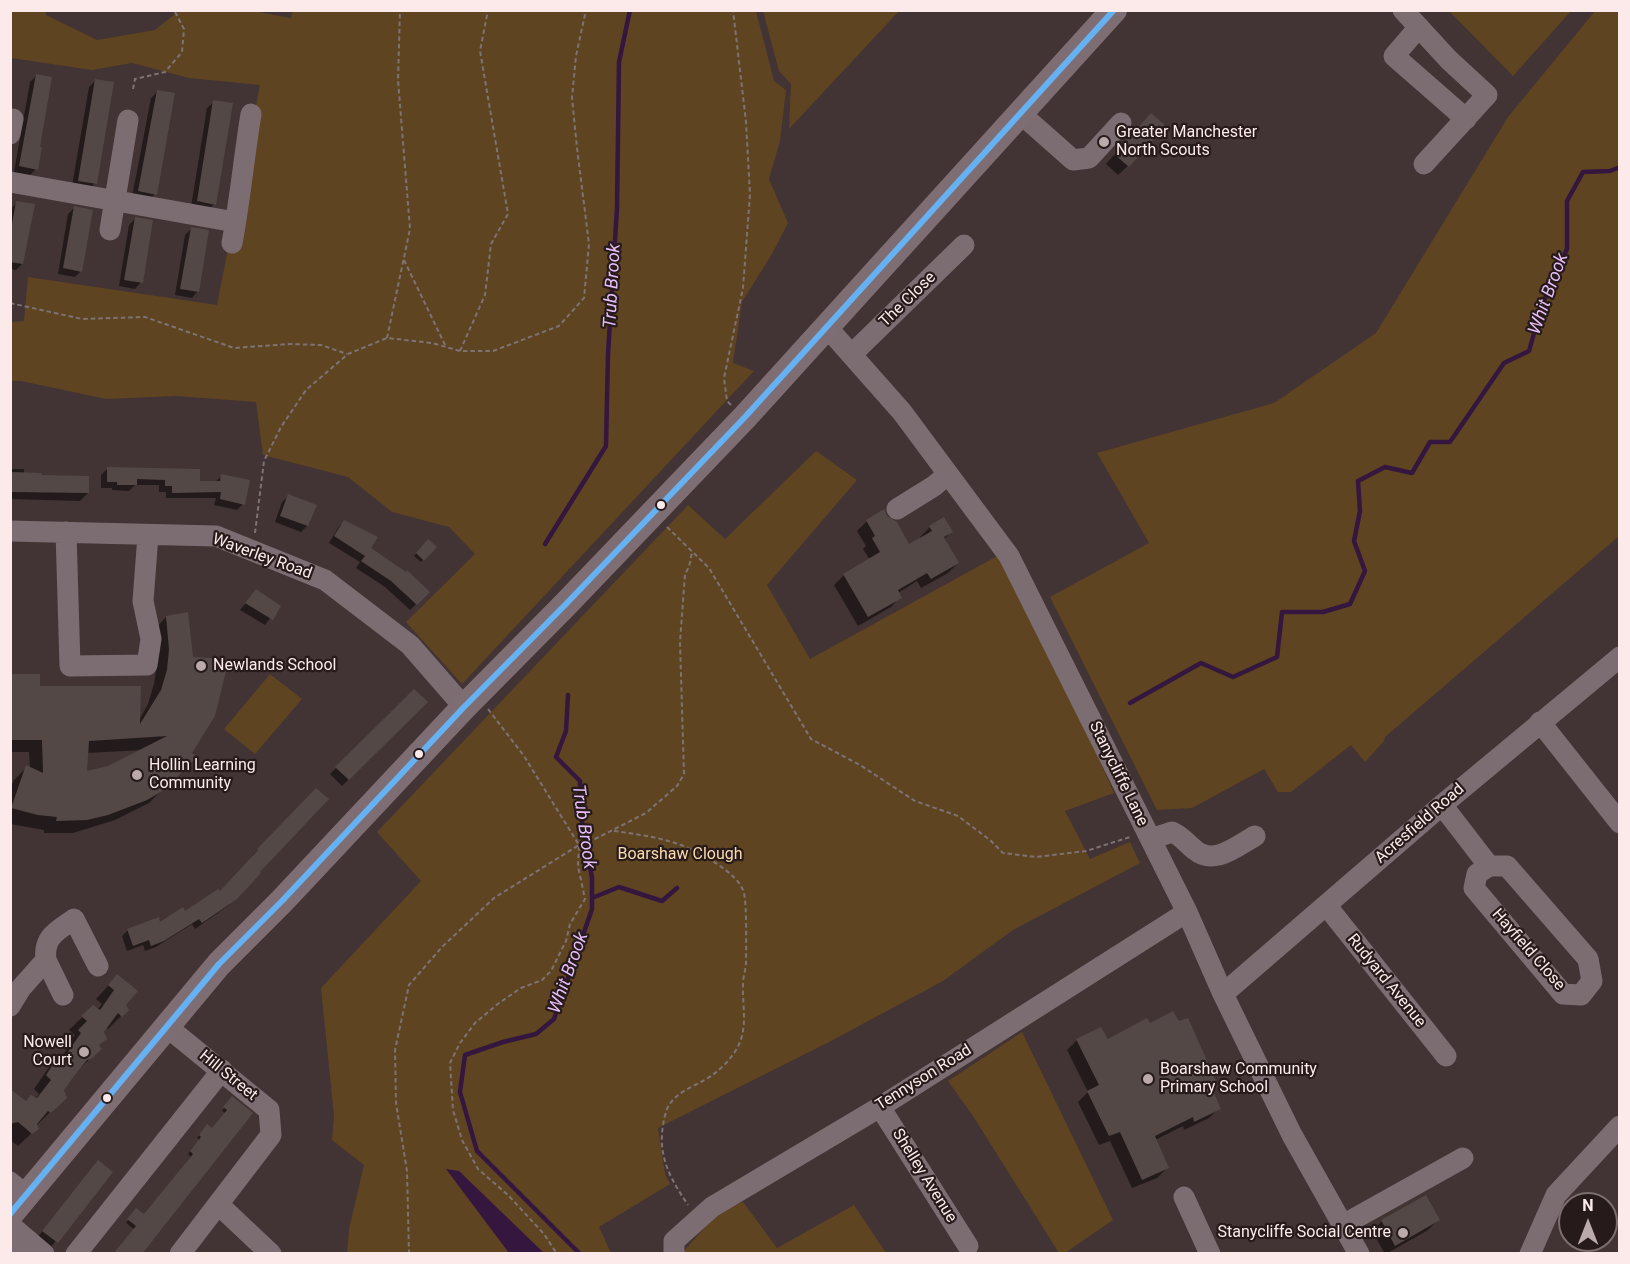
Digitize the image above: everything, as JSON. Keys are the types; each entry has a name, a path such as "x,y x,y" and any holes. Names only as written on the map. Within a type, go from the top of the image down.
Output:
{"main road":[{"path":"16,1197 219,964 745,417 1114,10"}],"street":[{"path":"1403,10 1449,60 1487,96 1424,164"},
{"path":"1419,27 1394,56 1466,120"},
{"path":"231,243 241,192 251,114"},
{"path":"1021,114 1073,160 1089,158 1120,123"},
{"path":"110,230 128,120"},
{"path":"10,182 236,222"},
{"name":"The Close","path":"852,354 964,245"},
{"name":"Stanycliffe Lane","path":"826,326 902,412 1010,556 1187,912 1223,994 1292,1135 1359,1254"},
{"path":"897,509 934,486 948,474"},
{"name":"Waverley Road","path":"10,531 216,536 325,580 410,645 471,700"},
{"path":"66,532 70,666 147,665 151,639 143,601 148,535"},
{"name":"Acresfield Road","path":"1223,994 1442,805 1620,657"},
{"path":"1540,723 1620,823"},
{"path":"1442,805 1489,866"},
{"path":"1149,835 1175,832 1197,852 1210,858 1219,856 1255,836"},
{"name":"Hayfield Close","path":"1489,866 1507,866 1588,959 1592,981 1581,995 1563,994 1474,888 1477,874 1489,866"},
{"name":"Rudyard Avenue","path":"1326,905 1445,1057"},
{"name":"Tennyson Road","path":"674,1254 674,1241 712,1207 880,1107 1187,912"},
{"path":"63,995 46,960 45,949 47,942 57,931 75,918 98,966"},
{"path":"10,1006 21,988 46,960"},
{"name":"Hill Street","path":"166,1026 269,1110 271,1135 219,1204"},
{"path":"76,1254 222,1070"},
{"name":"Shelley Avenue","path":"880,1107 969,1246"},
{"path":"1530,1254 1556,1195 1616,1138"},
{"path":"1343,1226 1463,1158"},
{"path":"1184,1197 1210,1254"},
{"path":"180,1254 219,1204 272,1254"},
{"path":"10,1225 21,1247 44,1254"}],"path":[{"path":"133,89 135,79 165,72 182,52 184,29 174,10"},
{"path":"387,338 410,230 398,80 400,10"},
{"path":"460,351 485,295 491,244 508,214 480,51 488,10"},
{"path":"250,550 257,520 264,461 281,427 306,390 348,354 387,338 432,343 460,351 493,351 559,326 584,298 589,244 576,148 572,98 576,56 586,10"},
{"path":"727,400 724,378 743,288 750,194 746,122 733,10"},
{"path":"404,260 446,347"},
{"path":"10,303 82,319 145,317 234,348 290,344 321,345 348,354"},
{"path":"653,513 709,568 812,739 860,765 915,801 958,816 1003,853 1036,857 1086,851 1149,835"},
{"path":"409,1254 407,1171 396,1103 395,1050 409,985 442,947 494,898 579,845 613,831 646,813 677,786 684,774 681,642 685,574 692,552"},
{"path":"471,700 524,756 579,845 578,866 585,899 570,924 566,941 555,963 542,980 521,988 475,1023 460,1043 450,1063 453,1110 462,1140 478,1169 508,1195 544,1234 557,1254"},
{"path":"613,831 651,836 681,845 731,874 744,892 746,963 743,983 745,1012 743,1034 729,1061 711,1076 677,1095 667,1109 662,1130 663,1157 668,1173 698,1220"}],"green space":[{"path":"180,10 253,11 291,18 293,10 756,11 774,81 786,90 780,141 769,179 788,223 742,302 733,363 754,371 462,684 406,622 475,554 449,527 392,512 348,477 263,455 256,402 176,396 106,399 21,381 11,381 11,322 24,321 28,277 217,305 260,85 189,78 132,63 92,70 11,58 10,11 46,11 46,15 97,40 155,30"},
{"path":"763,10 899,11 789,129 791,84 779,71"},
{"path":"1449,11 1571,11 1513,76"},
{"path":"1595,11 1620,11 1619,536 1385,737 1365,762 1351,745 1291,792 1278,792 1264,769 1192,808 1157,810 1050,597 1149,543 1097,453 1274,403 1376,333 1508,117"},
{"name":"Boarshaw Clough","path":"816,451 857,480 767,585 810,659 999,555 1065,684 1114,793 1065,811 1090,859 1130,842 1140,863 1013,930 943,981 829,1042 658,1128 665,1174 670,1184 599,1227 611,1253 347,1253 349,1229 364,1165 332,1140 334,1116 321,988 421,881 377,832 688,505 725,539"},
{"path":"270,674 302,699 255,754 224,729"},
{"path":"1022,1032 1113,1220 1065,1253 1059,1253 973,1116 948,1081"},
{"path":"743,1202 777,1248 854,1205 886,1253 681,1254 720,1211"}],"shaded area":[{"path":"446,1169 459,1171 544,1253 509,1253"}],"building":[{"path":"36,74 52,77 38,170 19,166"},
{"path":"95,79 114,82 97,184 78,181"},
{"path":"157,90 175,93 157,195 138,191"},
{"path":"213,100 233,103 216,205 197,201"},
{"path":"1151,113 1166,126 1129,167 1114,154"},
{"path":"16,201 35,204 23,264 10,262 10,236"},
{"path":"74,206 93,210 82,272 63,268"},
{"path":"135,217 153,220 143,283 124,280"},
{"path":"191,227 209,230 199,292 180,289"},
{"path":"107,467 200,469 200,481 220,481 221,474 250,480 245,505 220,499 221,492 172,493 172,486 165,486 165,480 137,479 137,485 117,485 117,482 107,482"},
{"path":"11,472 89,476 89,493 11,492"},
{"path":"288,494 317,505 308,526 280,516"},
{"path":"884,509 887,516 897,522 909,544 932,531 929,526 944,517 953,532 944,537 959,563 931,579 927,573 898,590 902,598 868,617 843,574 880,552 872,538 875,536 866,520"},
{"path":"344,520 378,537 371,548 406,572 407,570 430,592 417,605 391,581 361,561 365,556 334,536"},
{"path":"428,539 437,547 424,561 416,553"},
{"path":"256,589 281,606 273,620 245,603"},
{"path":"188,612 193,657 229,659 215,716 192,753 197,757 164,790 147,800 108,815 87,820 56,821 57,817 11,808 26,765 43,773 42,740 10,740 10,674 40,674 40,686 141,686 140,724 161,690 167,670 169,649 166,616","holes":["167,736 108,766 87,771 89,741"]},
{"path":"414,689 428,702 349,780 335,767"},
{"path":"316,788 329,799 237,899 202,923 199,919 164,941 151,946 149,940 133,946 127,929 159,917 160,922 183,907 185,911 218,889 220,891"},
{"name":"Nowell Court","path":"117,974 138,991 126,1005 129,1010 122,1017 118,1013 104,1032 107,1039 99,1045 102,1049 87,1060 74,1076 64,1090 67,1098 51,1113 48,1111 37,1124 39,1129 32,1134 18,1122 10,1124 10,1089 26,1101 31,1095 37,1098 51,1080 46,1075 60,1054 65,1056 81,1033 78,1030 87,1021 81,1016 93,1005 100,1010 114,990 108,985"},
{"path":"1173,1011 1179,1021 1188,1018 1216,1081 1210,1084 1221,1109 1194,1122 1193,1117 1155,1136 1169,1168 1142,1180 1120,1132 1109,1136 1087,1091 1099,1085 1076,1039 1101,1027 1108,1039 1147,1018 1150,1023"},
{"path":"232,1096 253,1113 142,1254 113,1254 136,1226 127,1219 136,1208 144,1214 193,1154 190,1151 201,1137 199,1135 207,1124 212,1128 227,1110 223,1107"},
{"path":"98,1160 113,1172 58,1243 42,1231"},
{"name":"Stanycliffe Social Centre","path":"1426,1195 1440,1220 1395,1246 1381,1220"}],"waterway":[{"name":"Trub Brook","path":"545,544 606,446 608,354 617,208 619,62 630,10"},
{"name":"Whit Brook","path":"1130,703 1201,663 1233,677 1277,657 1282,612 1323,612 1350,604 1365,571 1354,541 1360,511 1358,481 1385,467 1412,473 1430,442 1450,442 1504,363 1529,351 1542,305 1567,249 1567,201 1583,172 1610,171 1620,167"},
{"name":"Whit Brook","path":"568,695 566,731 556,757 580,781 580,810 592,878 592,909 554,1019 536,1034 465,1055 460,1092 477,1151 580,1254"},
{"name":"Whit Brook","path":"592,898 619,887 662,901 677,888"}],"transit line":[{"path":"10,1214 219,964 745,417 1114,10"}],"place":[{"name":"Greater Manchester North Scouts","path":"1104,142"},
{"name":"Newlands School","path":"201,666"},
{"name":"Hollin Learning Community","path":"137,775"},
{"name":"Nowell Court","path":"84,1052"},
{"name":"Boarshaw Community Primary School","path":"1148,1079"},
{"name":"Stanycliffe Social Centre","path":"1403,1233"}]}
